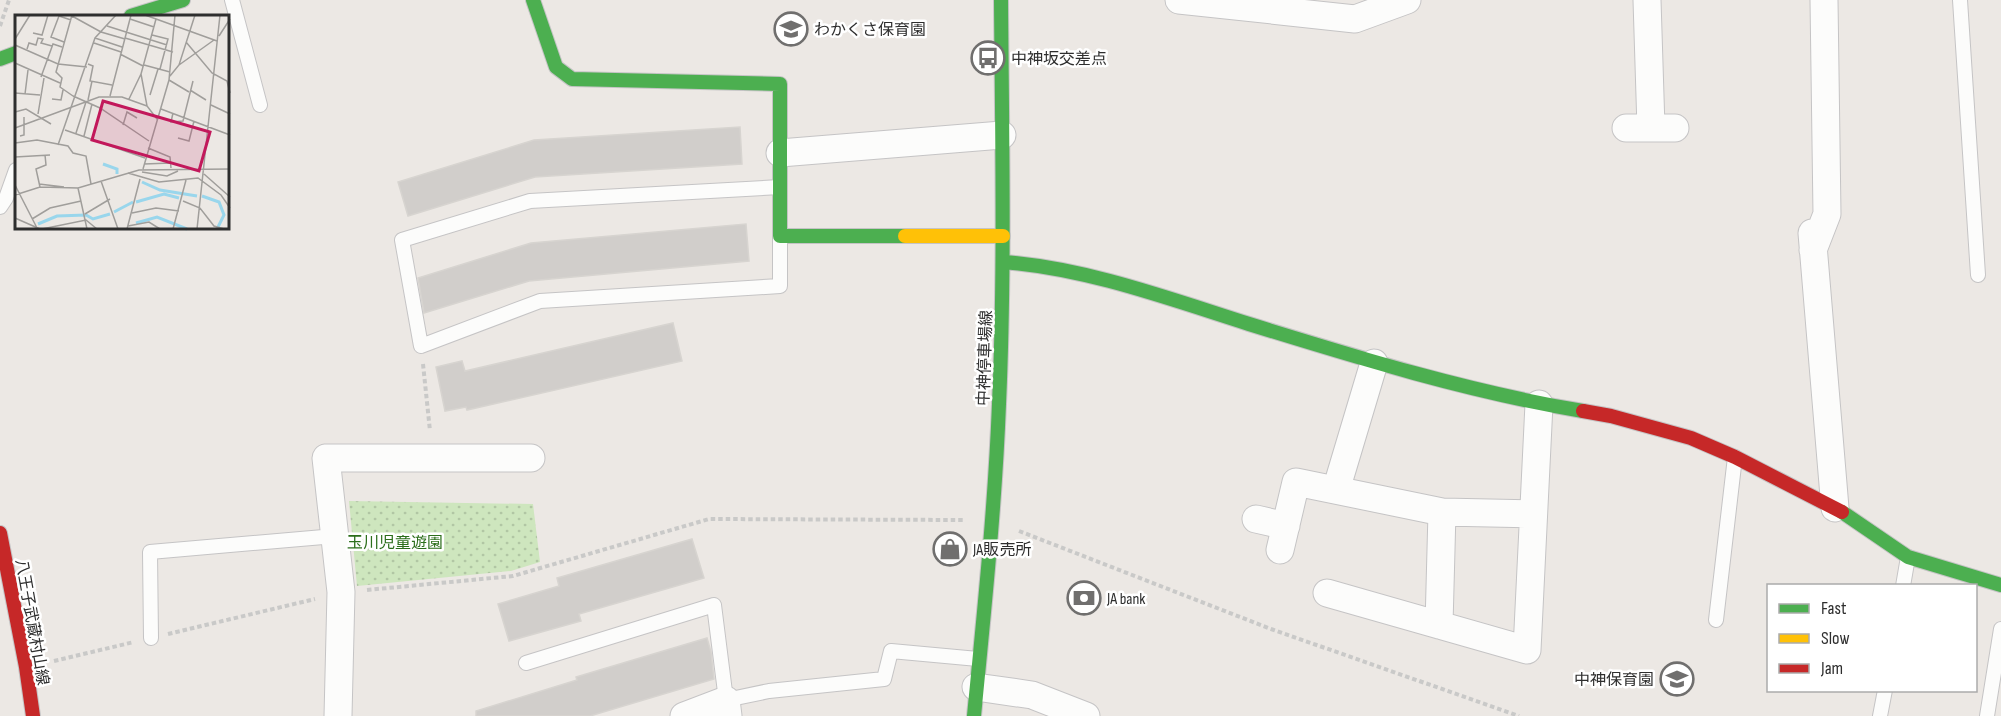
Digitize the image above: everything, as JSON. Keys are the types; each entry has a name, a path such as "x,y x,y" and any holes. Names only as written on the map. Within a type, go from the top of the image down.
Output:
{"street":[{"path":"134,15 183,0"},
{"path":"533,0 556,67 572,80 780,84 780,236 1003,236"},
{"name":"中神停車場線","path":"974,716 993,520 999,405 1004,262 1001,0"},
{"path":"1179,0 1355,19 1407,0"},
{"path":"1647,0 1651,128"},
{"path":"1824,0 1827,214 1813,241 1834,508"},
{"path":"0,59 15,53"},
{"path":"780,153 1002,135"},
{"path":"1004,262 1032,264 1133,287 1374,363 1539,405 1611,416 1691,438 1735,457 1834,508 1908,556 2001,585"},
{"path":"1336,490 1374,363"},
{"path":"1327,593 1527,650 1539,405"},
{"path":"338,716 341,592 326,458 531,458"},
{"path":"1256,519 1283,538 1296,482 1442,512 1533,514"},
{"path":"1439,625 1442,512"},
{"name":"八王子武蔵村山線","path":"0,533 26,667 33,716"},
{"path":"976,687 1032,695 1086,716"},
{"path":"684,716 727,708"}],"lane":[{"path":"232,0 260,105"},
{"path":"1960,0 1978,275"},
{"path":"0,207 6,198 15,173"},
{"path":"780,187 530,201 402,240 421,346 540,301 780,286 780,236"},
{"path":"1716,620 1735,457"},
{"path":"151,638 150,552 335,536"},
{"path":"1903,584 1908,556"},
{"path":"526,663 714,605 727,708 769,691 884,679 891,651 978,659"},
{"path":"1987,716 2001,629"},
{"path":"1880,716 1885,692"}],"path":[{"path":"0,26 9,0"},
{"path":"421,346 433,457"},
{"path":"26,667 341,592 513,576 709,519 993,520 1271,629 1519,716"}],"green space":[{"name":"玉川児童遊園","path":"349,501 533,504 540,562 511,571 357,586"}],"building":[{"path":"740,127 742,164 535,177 408,216 398,182 534,140"},
{"path":"746,224 749,261 529,281 424,313 418,278 531,243"},
{"path":"673,323 682,361 467,410 466,407 445,411 436,367 462,361 465,371"},
{"path":"692,539 704,578 579,614 581,621 509,641 498,604 559,586 557,578"},
{"path":"707,638 714,679 590,716 476,716 476,711 577,680 576,677"}],"traffic: fast":[{"path":"134,15 183,0"},
{"path":"533,0 556,67 572,79 780,84 780,236 905,236"},
{"path":"974,716 992,521 1001,353 1003,252 1001,0"},
{"path":"0,59 15,53"},
{"path":"1003,262 1034,265 1128,286 1414,373 1498,394 1583,411"},
{"path":"1842,512 1908,557 2001,585"}],"traffic: slow":[{"path":"905,236 1003,236"}],"traffic: jam":[{"path":"1583,411 1611,416 1691,438 1735,457 1842,512"},
{"path":"0,533 26,667 33,716"}],"place":[{"name":"わかくさ保育園","path":"791,29"},
{"name":"中神坂交差点","path":"988,58"},
{"name":"JA販売所","path":"950,549"},
{"name":"JA bank","path":"1084,598"},
{"name":"中神保育園","path":"1677,679"}]}
